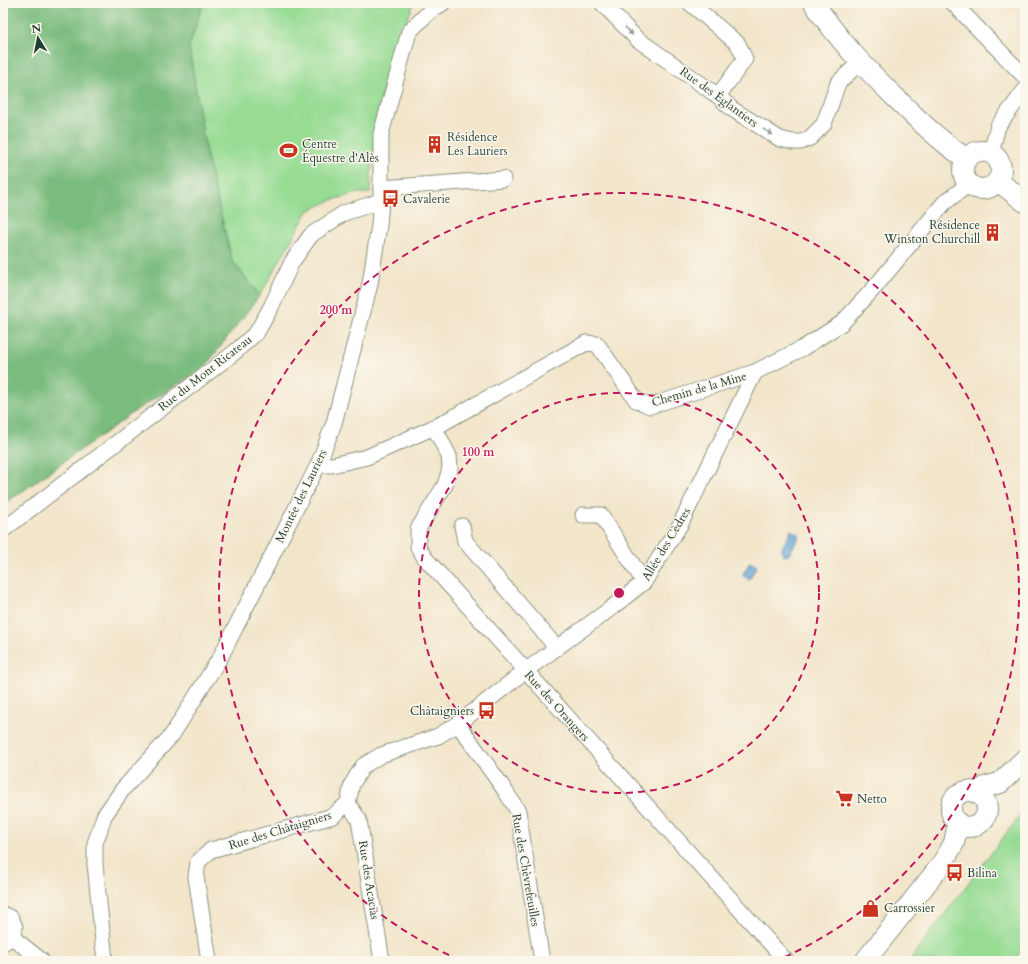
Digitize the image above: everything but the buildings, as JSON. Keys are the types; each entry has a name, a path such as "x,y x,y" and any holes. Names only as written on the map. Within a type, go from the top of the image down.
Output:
{"main road":[{"path":"814,3 846,47 860,62 933,134 967,159"},
{"path":"980,151 990,153 1001,165 998,181 990,188 984,189 974,187 969,184 964,175 964,164 967,159 975,153 980,151"},
{"path":"998,181 1025,202"},
{"path":"976,793 985,787 1000,783 1025,759"},
{"path":"987,809 1009,790 1025,769"},
{"path":"878,961 956,860 968,835 963,825 954,818 952,813 953,802 956,796 961,793 967,791 976,793 984,799 987,809 984,820 976,825 963,825"},
{"path":"865,961 941,865 963,825"}],"street":[{"name":"Montée des Lauriers","path":"105,961 95,864 95,843 104,816 123,789 172,735 221,656 318,465 334,423 370,284 379,225 381,195 381,134 408,32 429,8 443,3"},
{"name":"Rue des Églantiers","path":"602,3 637,39 718,96 732,110 780,139 793,142 801,142 810,138 824,124 838,83 860,62"},
{"path":"690,3 738,44 745,59 718,96"},
{"path":"953,3 1025,77"},
{"path":"990,153 998,126 1025,90"},
{"name":"Rue du Mont Ricateau","path":"3,530 230,356 257,332 271,307 292,262 311,235 344,213 381,195 503,179"},
{"name":"Chemin de la Mine","path":"318,465 332,465 367,457 434,427 586,342 597,344 636,400 650,406 755,372 803,348 842,323 875,288 944,203 969,184"},
{"name":"Allée des Cèdres","path":"525,671 644,582 680,525 755,372"},
{"name":"Rue des Orangers","path":"434,427 449,456 450,469 445,485 418,529 418,547 425,558 786,961"},
{"path":"582,514 600,515 644,582"},
{"path":"462,526 465,541 557,648"},
{"path":"348,803 352,784 363,766 381,755 438,736 458,724 525,671"},
{"name":"Rue des Chèvrefeuilles","path":"458,724 518,811 542,961"},
{"name":"Rue des Châtaigniers","path":"209,961 196,877 198,862 211,850 333,816 348,803"},
{"name":"Rue des Acacias","path":"348,803 360,820 382,961"},
{"path":"3,914 10,918 15,928 7,940 42,961"}],"green space":[{"path":"3,3 203,3 189,47 206,152 232,261 260,295 204,368 141,407 3,505"},
{"name":"Centre Équestre d'Alès","path":"203,3 414,3 391,62 381,99 374,146 370,193 358,193 332,200 308,211 260,295 232,261 206,152 189,47"},
{"path":"1025,809 1025,948 1012,961 909,961"}],"water":[{"path":"791,530 800,535 789,555 784,556 781,550"},
{"path":"750,562 757,566 749,580 742,575"}],"place":[{"name":"Résidence Les Lauriers","path":"434,144"},
{"name":"Centre Équestre d'Alès","path":"289,151"},
{"name":"Cavalerie","path":"390,199"},
{"name":"Résidence Winston Churchill","path":"993,232"},
{"name":"Châtaigniers","path":"487,711"},
{"name":"Netto","path":"844,799"},
{"name":"Bilina","path":"954,873"},
{"name":"Carrossier","path":"871,908"}]}
